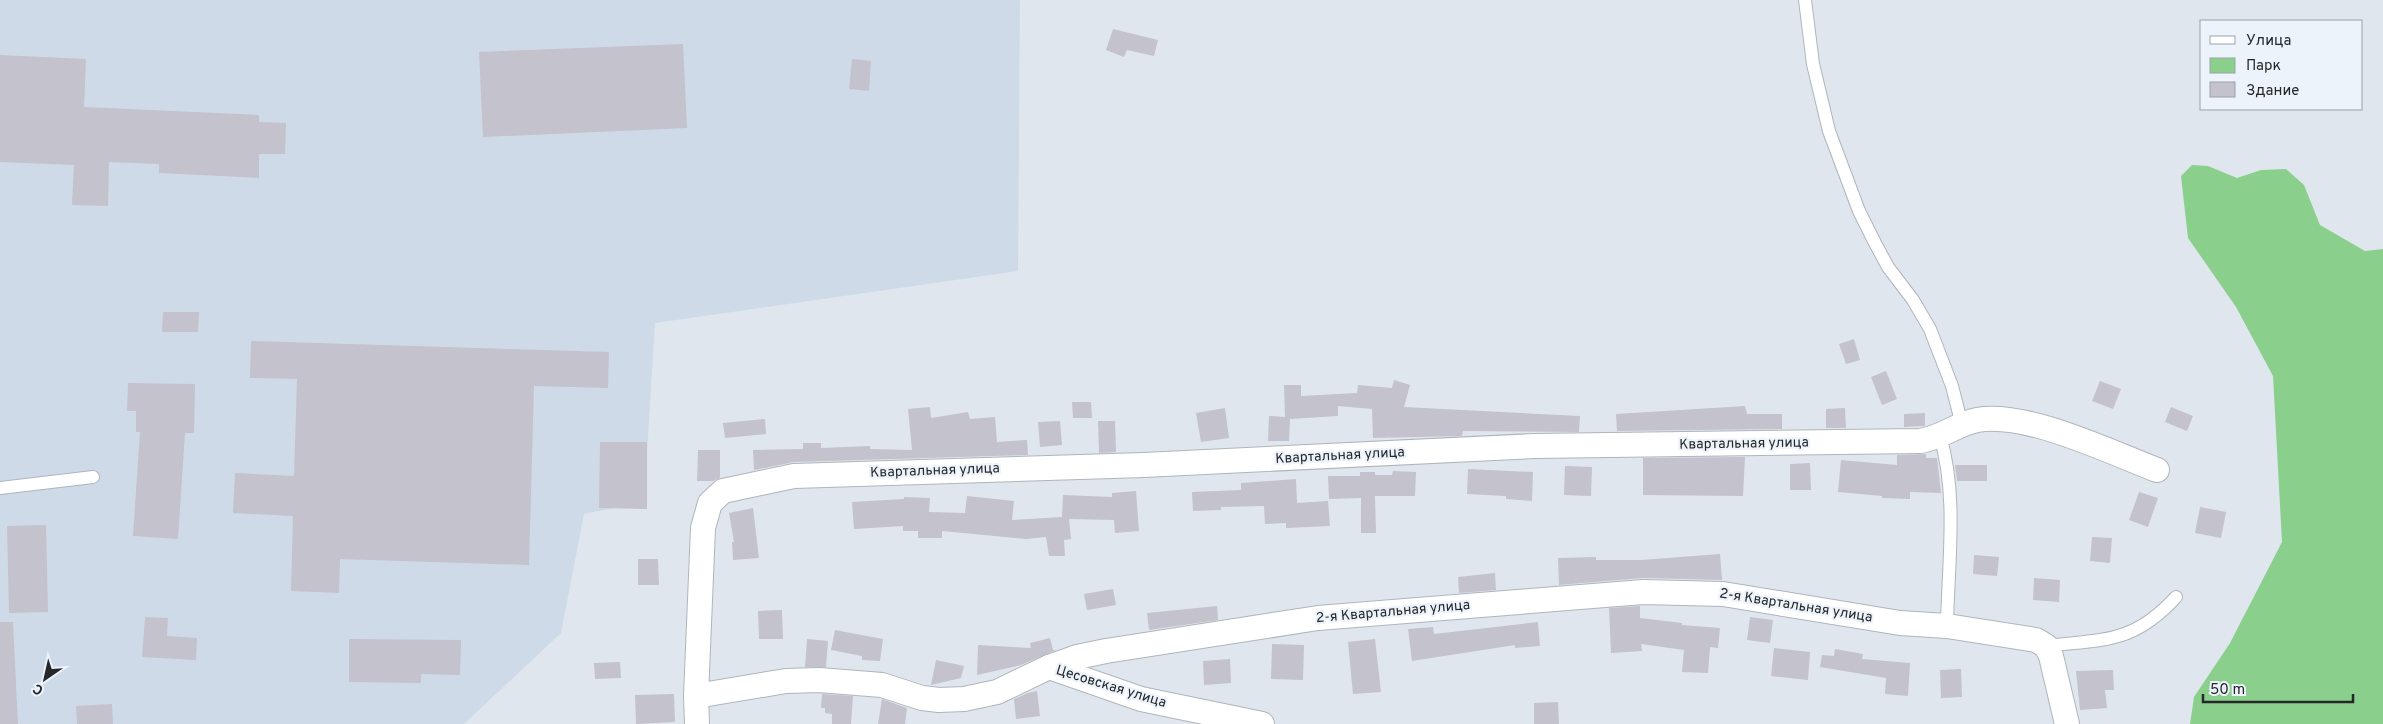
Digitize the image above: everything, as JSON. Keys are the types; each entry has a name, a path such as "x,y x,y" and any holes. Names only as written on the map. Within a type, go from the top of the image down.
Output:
{"street":[{"name":"Квартальная улица","path":"696,696 703,528 710,503 723,491 794,476 1144,465 1534,446 1920,441 1940,436 1962,425 1979,420 1996,419 2030,423 2157,470"},
{"name":"2-я Квартальная улица","path":"696,696 786,681 819,680 882,685 922,698 939,700 964,699 997,692 1049,667 1098,652 1318,618 1643,592 1723,594 1900,623 1947,626 2026,638 2046,646"},
{"path":"2046,646 2056,671 2068,724"},
{"name":"Цесовская улица","path":"1049,667 1141,699 1262,724"},
{"path":"696,696 697,724"}],"lane":[{"path":"1805,0 1813,64 1829,131 1860,211 1875,243 1888,267 1913,300 1930,329 1952,386 1962,425"},
{"path":"1940,436 1945,451 1951,517 1947,626"},
{"path":"0,488 93,477"},
{"path":"2046,646 2124,635 2150,622 2176,598"}],"shaded area":[{"path":"0,0 1020,0 1018,271 655,323 644,502 584,514 561,633 464,724 0,724"}],"green space":[{"path":"2192,165 2208,166 2237,178 2261,170 2286,169 2304,185 2320,225 2365,251 2383,249 2383,724 2190,724 2194,697 2230,643 2282,542 2273,376 2236,307 2188,238 2181,176"}],"building":[{"path":"1113,29 1158,40 1154,56 1127,50 1124,57 1106,50"},
{"path":"683,44 687,128 483,137 479,52"},
{"path":"0,55 86,59 84,107 259,115 259,122 286,123 285,154 259,154 259,178 159,173 159,164 109,162 108,206 72,205 74,165 0,162"},
{"path":"852,59 871,61 869,91 849,89"},
{"path":"163,312 199,312 198,332 162,332"},
{"path":"1854,339 1860,360 1846,364 1839,344"},
{"path":"251,341 609,352 608,388 534,386 529,565 340,559 339,593 291,591 293,516 233,513 235,473 294,476 297,379 250,378"},
{"path":"1886,371 1897,399 1882,405 1871,377"},
{"path":"1394,380 1410,385 1404,407 1580,416 1579,432 1463,431 1462,436 1373,438 1372,409 1338,406 1338,416 1290,419 1289,441 1268,441 1269,416 1285,417 1284,385 1301,385 1301,396 1357,393 1358,385 1392,388"},
{"path":"2100,381 2121,389 2113,409 2092,401"},
{"path":"128,383 195,384 194,433 185,433 178,539 133,536 140,432 136,432 136,411 127,411"},
{"path":"1072,402 1091,402 1092,418 1073,418"},
{"path":"1745,406 1747,414 1782,414 1782,429 1617,431 1616,414"},
{"path":"930,407 931,418 968,412 970,419 995,417 997,442 1027,440 1028,455 794,462 754,470 753,450 803,449 803,443 821,443 821,448 870,446 870,449 912,450 908,409"},
{"path":"2171,407 2193,416 2187,431 2165,422"},
{"path":"1225,408 1229,438 1201,442 1196,413"},
{"path":"1845,408 1846,428 1826,428 1826,409"},
{"path":"1925,413 1925,426 1904,427 1904,414"},
{"path":"765,419 766,434 725,438 723,423"},
{"path":"1060,421 1062,445 1040,447 1038,422"},
{"path":"1098,421 1115,421 1116,452 1099,453"},
{"path":"600,442 647,442 647,509 599,508"},
{"path":"698,450 720,450 720,478 713,481 697,481"},
{"path":"1926,454 1926,458 1937,458 1941,493 1910,492 1910,499 1882,498 1882,496 1838,492 1841,460 1897,465 1897,455"},
{"path":"1745,457 1743,496 1643,495 1643,458"},
{"path":"1810,463 1811,490 1790,490 1790,464"},
{"path":"1955,465 1987,465 1987,481 1957,481"},
{"path":"1565,466 1592,467 1591,496 1564,495"},
{"path":"1468,469 1533,472 1532,501 1506,499 1506,496 1467,494"},
{"path":"1393,471 1416,472 1415,496 1375,496 1376,533 1361,533 1361,498 1329,499 1328,476 1360,476 1360,472 1375,472 1375,475 1392,475"},
{"path":"1296,479 1297,503 1328,501 1330,526 1286,528 1286,523 1265,524 1264,506 1221,507 1221,510 1193,511 1192,492 1241,490 1241,483"},
{"path":"1136,491 1139,531 1115,533 1114,520 1069,519 1071,539 1064,540 1065,556 1049,556 1046,537 1026,539 942,531 942,538 918,538 918,531 903,531 903,526 854,529 852,502 904,499 904,497 930,498 929,512 965,513 967,496 1014,501 1012,520 1062,517 1063,495 1112,497 1112,493"},
{"path":"2139,492 2158,498 2148,527 2129,520"},
{"path":"2200,507 2226,512 2221,538 2195,533"},
{"path":"753,508 759,558 733,560 732,542 734,542 729,513"},
{"path":"46,525 48,612 9,613 7,526"},
{"path":"2092,537 2112,538 2110,563 2090,561"},
{"path":"1720,554 1722,580 1643,578 1559,585 1558,558 1596,557 1596,560 1641,560"},
{"path":"1974,555 1999,557 1997,576 1973,574"},
{"path":"638,559 658,559 659,585 638,585"},
{"path":"1495,573 1496,590 1459,593 1458,577"},
{"path":"2034,578 2060,580 2059,602 2033,600"},
{"path":"1113,589 1116,605 1087,610 1084,594"},
{"path":"1217,606 1218,620 1149,630 1147,613"},
{"path":"1640,606 1640,618 1682,623 1682,625 1720,628 1718,648 1710,647 1708,673 1682,672 1684,650 1641,644 1642,651 1611,653 1609,608"},
{"path":"782,610 783,639 759,639 758,611"},
{"path":"145,617 168,618 167,636 197,638 196,660 142,657"},
{"path":"1750,617 1773,620 1770,643 1747,640"},
{"path":"0,622 13,622 18,724 0,724"},
{"path":"1538,622 1540,646 1515,648 1515,645 1412,661 1408,629 1433,627 1434,634"},
{"path":"835,630 883,639 880,661 862,660 862,656 831,650"},
{"path":"1050,638 1053,650 1056,650 1021,665 977,675 978,645 1031,648 1030,643"},
{"path":"349,639 461,640 460,675 421,674 421,683 349,682"},
{"path":"807,639 828,641 826,667 805,667"},
{"path":"1375,639 1381,692 1353,694 1348,642"},
{"path":"1272,644 1304,645 1303,680 1271,679"},
{"path":"1774,648 1810,652 1808,680 1771,676"},
{"path":"1835,649 1863,654 1862,659 1910,663 1908,696 1885,694 1886,678 1820,667 1822,655 1834,656"},
{"path":"1230,659 1231,683 1204,685 1203,661"},
{"path":"936,660 964,666 961,678 931,685"},
{"path":"620,662 621,678 595,679 594,663"},
{"path":"1961,669 1962,697 1941,698 1940,670"},
{"path":"2113,670 2114,690 2105,690 2107,708 2080,710 2076,671"},
{"path":"1037,691 1040,716 1016,719 1014,699"},
{"path":"674,694 675,722 636,724 635,695"},
{"path":"822,694 853,696 851,724 832,724 832,714 825,713 825,708 821,708"},
{"path":"882,699 907,708 905,724 878,724"},
{"path":"1558,702 1559,724 1534,724 1534,703"},
{"path":"112,704 113,724 77,724 76,706"}]}
